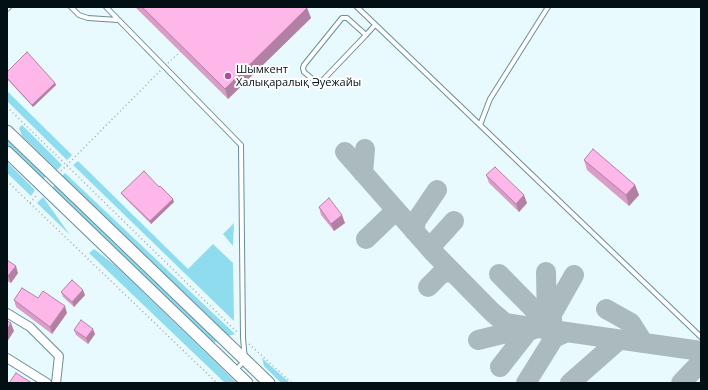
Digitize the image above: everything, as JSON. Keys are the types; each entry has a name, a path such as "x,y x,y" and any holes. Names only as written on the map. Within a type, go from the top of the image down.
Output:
{"street":[{"path":"7,131 269,383"},
{"path":"7,152 247,383"},
{"path":"7,313 30,327 59,356 56,383"},
{"path":"7,358 47,383"}],"lane":[{"path":"71,7 79,15 88,18 118,20"},
{"path":"106,7 242,145 243,338 245,360 234,371"},
{"path":"357,7 701,337"},
{"path":"480,125 490,99 548,7"},
{"path":"366,35 346,18 342,18 304,65 304,72 319,83 322,81 366,35 375,25"}],"path":[{"path":"67,165 180,52"},
{"path":"7,106 243,338 292,383"},
{"path":"7,181 217,383"}],"shaded area":[{"path":"7,91 72,155 67,160 7,101"},
{"path":"22,125 62,165 57,170 22,136 19,128"},
{"path":"7,138 47,176 42,180 7,146"},
{"path":"78,161 188,269 213,244 233,263 234,321 73,165"},
{"path":"7,162 35,190 31,196 7,173"},
{"path":"65,173 235,334 228,336 62,176"},
{"path":"55,185 218,340 214,343 52,188"},
{"path":"43,197 70,235 37,203"},
{"path":"234,223 233,246 223,234"},
{"path":"94,249 116,266 237,383 225,383 89,253"},
{"path":"262,358 290,383 281,383 264,366"}],"building":[{"name":"Шымкент Халықаралық Әуежайы","path":"142,7 306,7 307,8 225,89"},
{"path":"27,52 55,83 32,105 7,78 7,72"},
{"path":"593,149 635,185 626,195 584,160"},
{"path":"495,167 524,195 516,204 486,175"},
{"path":"144,171 173,199 150,221 121,193"},
{"path":"329,198 342,215 331,224 319,207"},
{"path":"7,260 16,266 8,276 7,275"},
{"path":"72,280 83,290 72,302 61,292"},
{"path":"22,288 38,298 43,291 65,306 50,327 14,300"},
{"path":"81,320 93,329 86,338 74,330"},
{"path":"7,321 11,323 7,330"},
{"path":"16,373 32,383 9,383"}],"taxiway":[{"path":"363,173 365,149"},
{"path":"345,152 432,251 492,312 505,323 531,327"},
{"path":"414,231 416,221 437,190"},
{"path":"366,239 391,215 400,215"},
{"path":"432,251 432,247 435,242 454,221"},
{"path":"546,272 547,322"},
{"path":"428,287 442,273 453,273"},
{"path":"499,274 555,331 552,322 552,314 574,275"},
{"path":"606,309 631,323 643,342"},
{"path":"478,340 531,327 701,351"},
{"path":"500,367 527,332 536,328"},
{"path":"526,383 554,338 567,332"},
{"path":"570,383 619,340"},
{"path":"681,383 701,362"}],"place":[{"name":"Шымкент Халықаралық Әуежайы","path":"228,76"}]}
